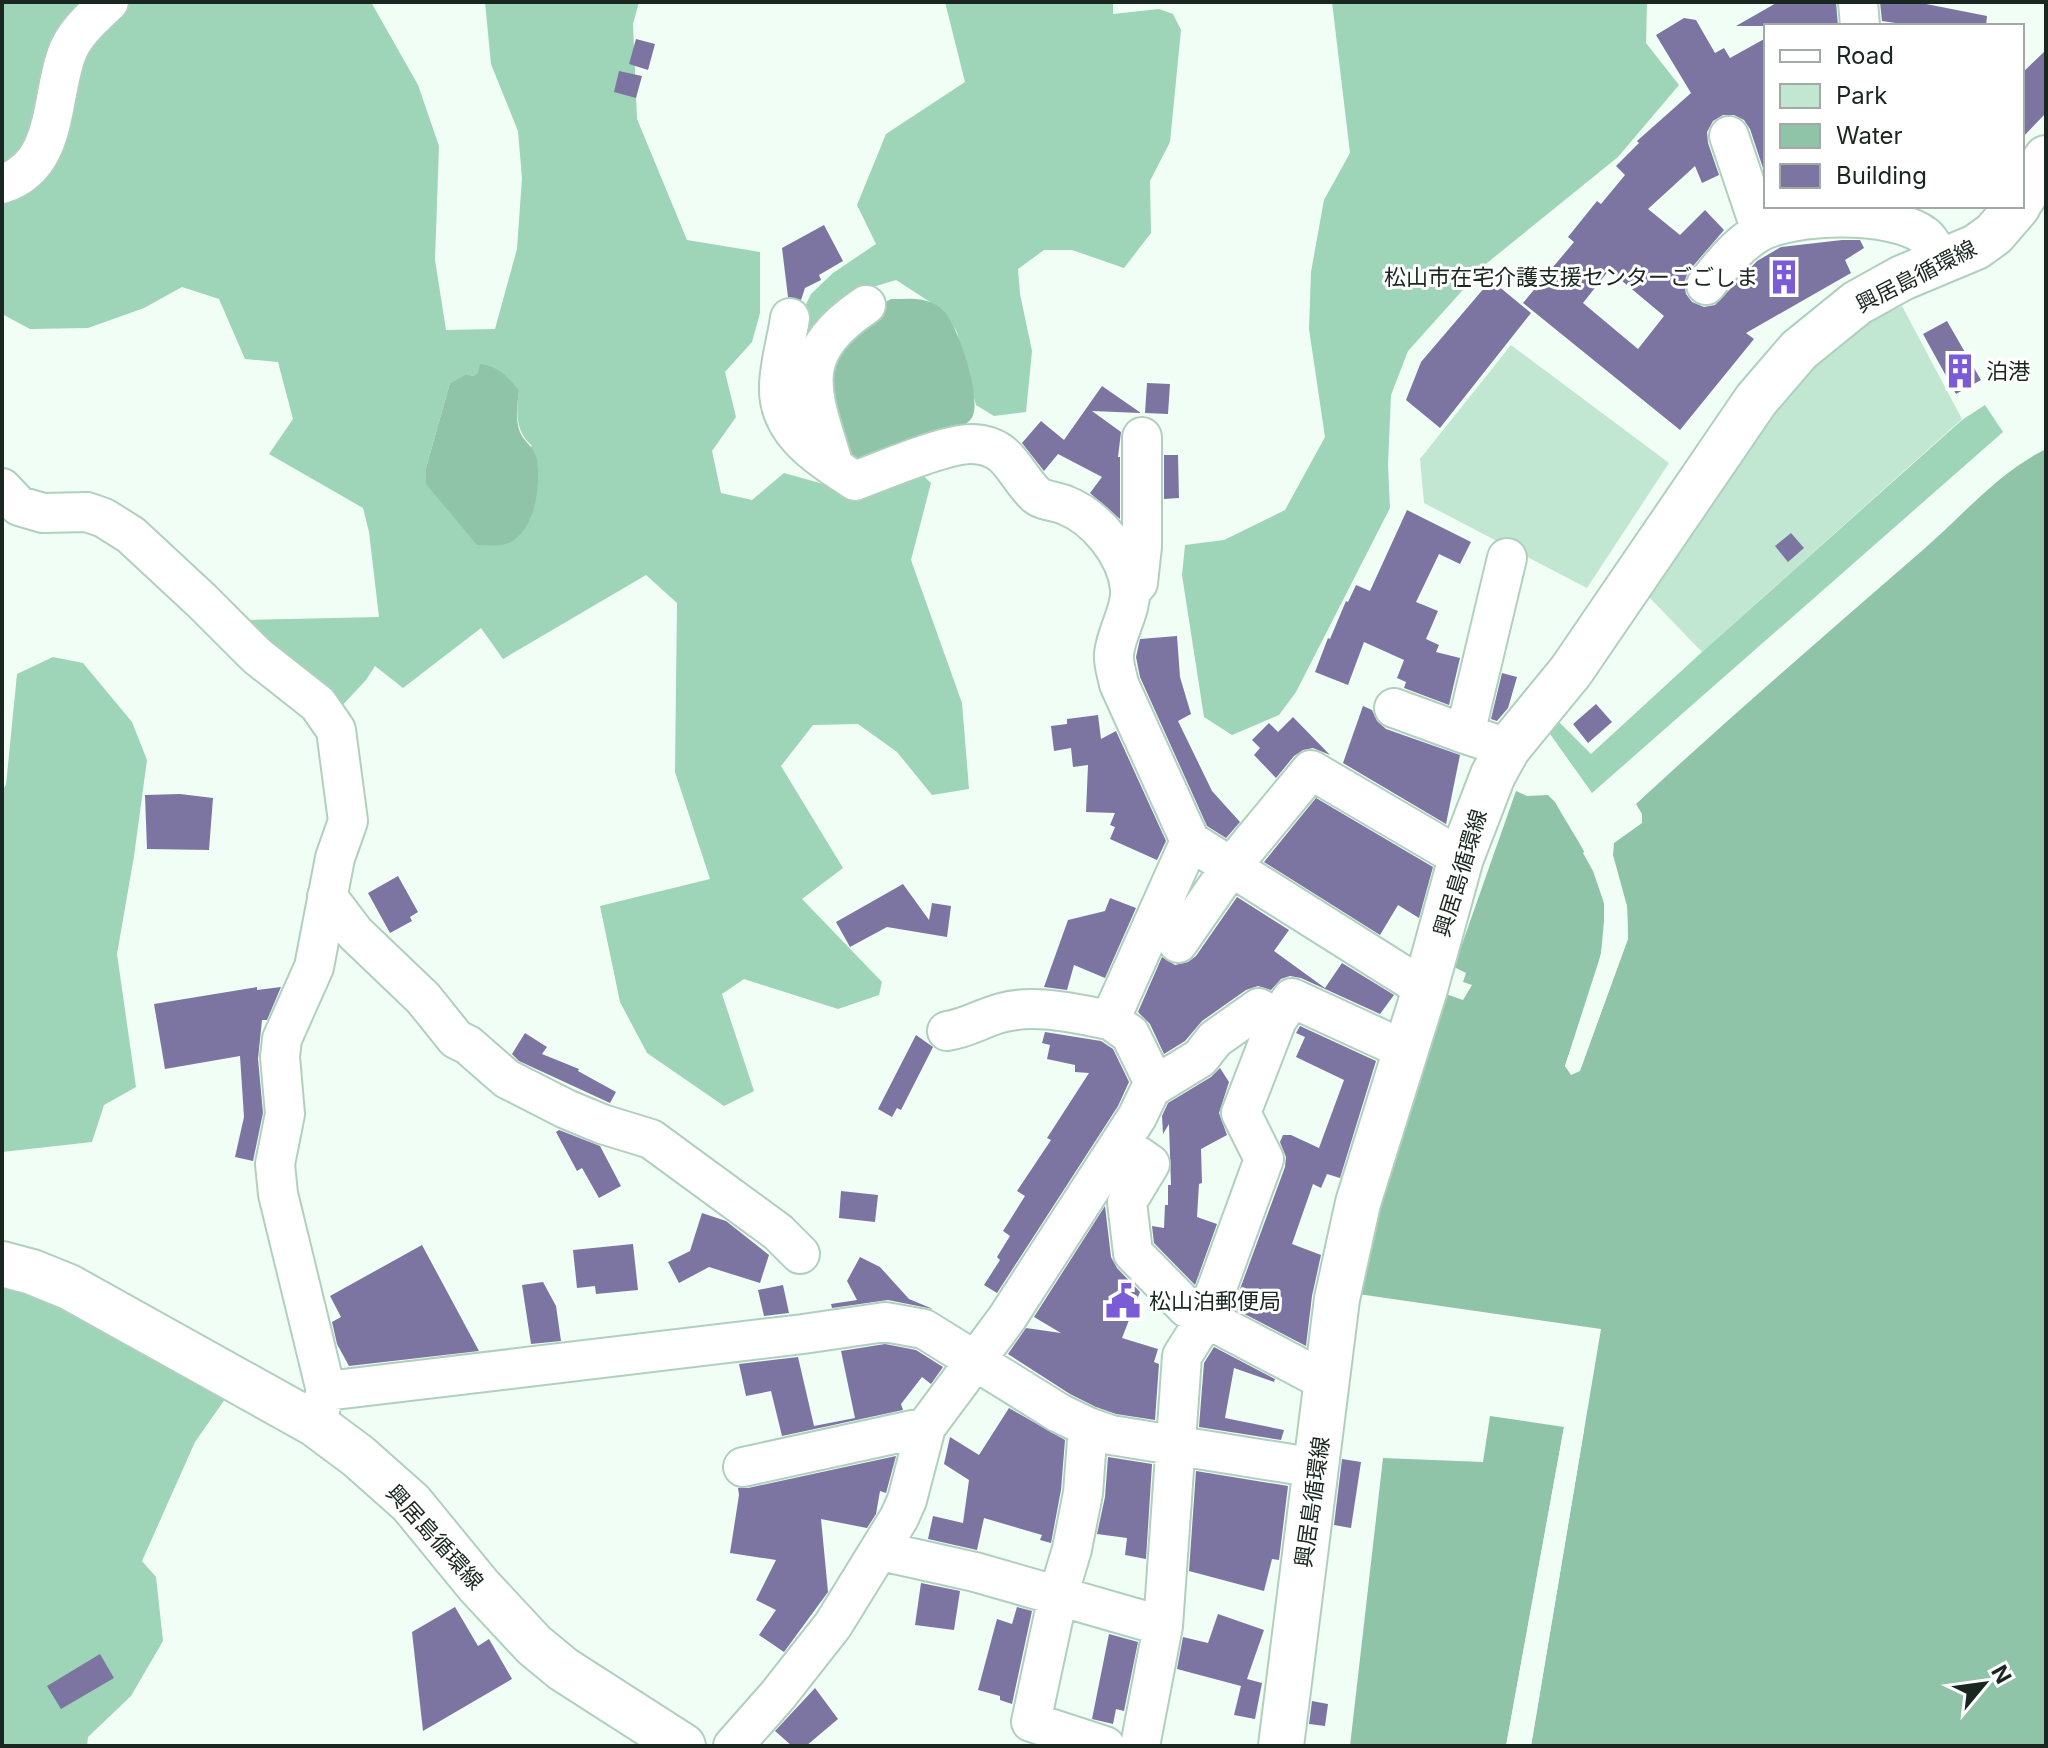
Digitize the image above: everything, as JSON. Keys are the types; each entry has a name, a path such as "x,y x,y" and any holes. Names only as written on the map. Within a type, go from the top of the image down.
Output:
{"main road":[{"path":"2024,196 2046,158"},
{"name":"興居島循環線","path":"1281,1746 1329,1383 1337,1299 1358,1203 1425,989 1461,858 1493,775 1508,748 1571,671 1756,400 1799,350 1857,303 1902,278 1985,240 2016,208"},
{"name":"興居島循環線","path":"2,1264 69,1287 320,1407 358,1456 411,1503 479,1586 534,1645 563,1669 683,1746"}],"street":[{"path":"2,184 24,175 38,157 49,131 66,54 86,23 109,2"},
{"path":"1858,2 1860,24"},
{"path":"1729,136 1761,231"},
{"path":"1706,285 1736,248 1761,231 1851,212 1899,224 1926,237 1942,262"},
{"path":"834,466 816,405 812,372 822,345 843,320 866,305"},
{"path":"790,318 779,387 787,422 800,441 855,481 950,448 969,444 992,446 1006,456 1038,497 1066,505 1091,519 1126,569 1131,591"},
{"path":"1142,437 1142,546 1138,583 1131,591 1113,657 1119,684 1190,841 1425,989"},
{"path":"2,488 19,506 43,513 87,512 104,518 131,535 257,656 318,704 336,730 348,821 335,858 314,967 282,1039 280,1057 285,1114 275,1164 278,1194 320,1407 885,1322 924,1329 1059,1413 1111,1435 1316,1468"},
{"path":"1465,734 1507,558"},
{"path":"1394,708 1508,748"},
{"path":"1178,943 1230,868 1311,770 1461,858"},
{"path":"1110,1020 1190,841"},
{"path":"327,896 355,933 423,998 456,1039 468,1045 507,1079 578,1114 651,1139 778,1232 800,1254"},
{"path":"1140,1746 1163,1626 1182,1356 1206,1318 1264,1159 1241,1113 1277,1020 1292,998 1405,1050"},
{"path":"733,1746 833,1625 881,1551 907,1500 926,1427 977,1360 1137,1117 1151,1088 1200,1058 1215,1039 1259,1008 1277,1020"},
{"path":"947,1031 968,1028 1011,1011 1051,1010 1110,1020 1130,1034 1155,1085"},
{"path":"1120,1143 1150,1164 1127,1202 1133,1253 1187,1308 1329,1383"},
{"path":"743,1467 926,1427"},
{"path":"1088,1427 1083,1493 1031,1722 1105,1746"},
{"path":"881,1551 975,1572 1163,1626"}],"green space":[{"path":"1902,306 1962,419 1702,652 1649,597 1763,426 1801,379 1846,338"},
{"path":"1511,345 1669,463 1587,588 1424,503 1420,459"}],"shaded area":[{"path":"2,2 371,2 418,85 439,146 435,260 446,330 495,329 517,249 522,178 518,131 491,64 485,2 639,2 633,24 637,119 687,240 760,252 760,313 752,342 725,372 736,417 712,451 721,493 752,500 784,473 845,490 914,467 931,483 911,560 962,703 969,789 932,795 897,752 858,724 813,725 781,766 843,868 802,899 882,982 879,995 838,1009 744,979 722,994 754,1091 724,1106 647,1053 620,1002 600,906 710,879 675,772 677,603 646,575 503,659 481,628 403,688 375,666 339,709 239,620 379,617 369,532 363,508 269,454 293,419 278,362 245,359 219,299 182,287 144,308 88,328 30,329 2,314","holes":["478,373 519,391 518,421 522,434 532,446 426,483 426,468 450,383 466,374 473,376"]},
{"path":"945,2 1113,2 1113,14 1159,9 1173,14 1181,30 1170,142 1150,181 1151,233 1124,268 1072,250 1044,250 1018,269 1032,351 1026,412 994,416 976,405 957,332 944,311 896,280 863,290 819,334 804,331 800,317 811,294 833,273 876,244 857,205 886,134 965,82"},
{"path":"1332,2 1647,2 1646,43 1679,85 1618,157 1487,263 1408,351 1391,395 1390,508 1296,692 1279,715 1232,735 1204,717 1182,575 1185,545 1224,540 1285,510 1325,437 1309,329 1311,272 1324,200 1350,153"},
{"path":"1985,405 2003,432 1592,793 1550,734 1559,722 1591,754 1962,420"},
{"path":"53,657 83,663 132,722 147,760 117,954 136,1087 104,1105 92,1142 2,1152 2,791 6,785 17,674"},
{"path":"2,1248 244,1372 195,1442 142,1561 156,1577 163,1641 131,1696 88,1737 87,1746 2,1746"}],"water":[{"path":"891,299 931,302 949,318 968,364 974,410 971,419 949,433 852,469 840,457 826,358 868,312"},
{"path":"480,364 498,370 519,391 519,428 537,460 538,484 529,522 522,533 502,545 477,545 426,484 426,468 450,383 466,374 473,376 478,373"},
{"path":"2046,449 2046,1746 1531,1746 1601,1329 1351,1293 1437,991 1463,1000 1472,985 1463,982 1466,973 1454,967 1516,791 1527,796 1548,795 1555,802 1590,863 1604,903 1605,921 1599,963 1565,1066 1572,1074 1580,1070 1628,939 1627,906 1613,855 1614,843 1642,823 1642,814 1636,804 1997,482"},
{"path":"1490,1416 1564,1427 1506,1746 1350,1746 1383,1458 1483,1462"}],"pier":[{"path":"1586,850 1608,902 1608,921 1605,955 1570,1066 1573,1070 1577,1068 1624,938 1623,906 1616,880 1627,906 1628,938 1580,1071 1571,1075 1565,1066 1601,954 1604,921 1604,903 1583,853"},
{"path":"1564,1427 1568,1428 1510,1746 1506,1746"},
{"path":"1580,1430 1584,1430 1531,1746 1527,1746"}],"building":[{"path":"1778,2 1836,2 1838,24 1736,26"},
{"path":"1880,2 1916,2 1987,16 1986,24 1902,24 1882,21"},
{"path":"1684,18 1696,20 1715,53 1724,48 1730,58 1764,39 1764,171 1744,120 1734,115 1723,115 1713,121 1707,132 1719,175 1702,183 1695,166 1648,209 1680,235 1705,210 1724,230 1688,272 1684,283 1686,294 1692,302 1704,307 1715,305 1757,261 1781,247 1860,240 1864,248 1845,260 1851,273 1746,333 1754,339 1680,430 1523,303 1574,242 1568,237 1597,201 1601,204 1625,175 1616,166 1639,143 1637,141 1691,93 1656,35","holes":["1609,270 1664,316 1638,349 1583,303"]},
{"path":"636,39 655,44 648,70 629,64"},
{"path":"2046,50 2046,113 2024,136 2024,71"},
{"path":"619,71 642,76 636,98 614,92"},
{"path":"824,225 843,261 819,275 821,280 805,288 801,300 788,297 782,248"},
{"path":"1491,280 1531,313 1440,428 1406,400 1421,362"},
{"path":"1947,321 1981,380 1956,394 1923,334"},
{"path":"1147,383 1170,384 1168,414 1145,413"},
{"path":"1102,386 1141,413 1092,411 1121,432 1118,457 1120,519 1090,493 1102,477 1058,454 1044,471 1022,443 1041,421 1064,440"},
{"path":"1164,455 1178,455 1179,498 1164,499"},
{"path":"1407,510 1471,542 1460,564 1439,554 1416,602 1438,611 1426,639 1439,645 1436,652 1460,658 1449,705 1404,688 1406,682 1397,678 1404,660 1364,642 1348,685 1315,672 1346,601 1356,585 1370,591"},
{"path":"1791,533 1804,548 1788,562 1775,546"},
{"path":"1177,636 1180,677 1191,714 1178,721 1212,791 1240,822 1226,838 1207,826 1140,677 1136,657 1140,639"},
{"path":"1502,673 1517,677 1508,708 1497,721 1491,719"},
{"path":"1596,704 1612,722 1588,743 1573,724"},
{"path":"1363,706 1372,710 1377,721 1386,729 1460,755 1446,824 1343,763"},
{"path":"1098,715 1101,739 1116,731 1166,841 1157,860 1110,839 1115,827 1110,825 1115,813 1086,812 1088,765 1073,767 1071,748 1054,751 1051,726 1067,724 1067,719"},
{"path":"1293,717 1330,755 1313,748 1303,750 1276,778 1254,755 1260,748 1252,740 1269,723 1278,732"},
{"path":"180,794 213,798 209,850 147,849 145,795"},
{"path":"1316,798 1433,867 1419,918 1398,905 1380,935 1264,862"},
{"path":"398,876 418,912 410,917 412,921 390,933 368,893"},
{"path":"903,884 929,920 932,903 951,906 947,937 887,927 850,947 836,922"},
{"path":"1237,897 1289,930 1274,951 1325,988 1342,963 1394,995 1380,1014 1301,978 1290,976 1281,979 1271,990 1258,986 1246,990 1202,1021 1185,1041 1164,1054 1150,1024 1138,1012 1162,957 1175,965 1196,956"},
{"path":"1110,898 1136,908 1105,978 1074,965 1067,990 1044,987 1068,920 1105,911"},
{"path":"257,987 257,990 281,987 267,1020 262,1020 258,1059 263,1113 253,1161 235,1157 244,1117 240,1056 165,1069 154,1004"},
{"path":"1300,1026 1376,1061 1340,1178 1327,1174 1321,1188 1313,1184 1292,1244 1321,1255 1306,1346 1233,1308 1285,1167 1286,1157 1280,1142 1283,1135 1291,1135 1319,1148 1344,1080 1296,1057 1305,1037 1296,1033"},
{"path":"1045,1032 1101,1041 1113,1049 1129,1082 1118,1106 997,1293 984,1285 1000,1260 997,1257 1010,1236 1003,1231 1025,1196 1017,1191 1051,1140 1047,1138 1089,1073 1075,1072 1075,1065 1047,1059 1050,1045 1042,1043"},
{"path":"525,1033 547,1047 542,1054 579,1069 616,1092 610,1103 519,1061 512,1054"},
{"path":"916,1035 933,1047 901,1110 897,1108 892,1117 878,1109"},
{"path":"1220,1068 1229,1082 1219,1113 1227,1135 1201,1149 1202,1183 1199,1184 1197,1217 1217,1224 1195,1285 1154,1243 1152,1226 1164,1228 1168,1185 1171,1185 1169,1124 1163,1134 1162,1116 1168,1103 1211,1077"},
{"path":"559,1130 600,1146 621,1186 599,1198 582,1168 577,1171 556,1132"},
{"path":"841,1191 878,1195 875,1222 839,1218"},
{"path":"1105,1206 1111,1257 1140,1292 1122,1338 1158,1349 1154,1362 1159,1364 1155,1420 1116,1414 1096,1407 1008,1354 1026,1328 1061,1333 1034,1317"},
{"path":"702,1213 726,1221 769,1255 760,1283 709,1267 679,1283 668,1262 690,1251"},
{"path":"633,1244 638,1290 596,1294 595,1286 577,1288 573,1250"},
{"path":"422,1245 479,1351 349,1366 337,1344 332,1322 341,1317 330,1296"},
{"path":"860,1257 880,1267 909,1299 933,1309 888,1300 832,1308 831,1304 857,1300 847,1281"},
{"path":"543,1282 556,1306 561,1341 531,1344 522,1285"},
{"path":"783,1285 789,1313 764,1316 758,1290"},
{"path":"885,1344 916,1350 943,1367 931,1384 922,1377 901,1404 903,1410 782,1436 771,1391 746,1396 739,1364 798,1357 814,1426 855,1418 841,1351"},
{"path":"1214,1347 1275,1379 1274,1382 1234,1368 1225,1418 1284,1430 1281,1440 1199,1427 1204,1363"},
{"path":"1009,1408 1065,1440 1061,1490 1051,1543 1040,1540 1042,1535 984,1518 977,1550 928,1539 933,1516 963,1523 969,1480 944,1464 950,1437 979,1455"},
{"path":"896,1456 886,1493 880,1491 876,1514 867,1528 821,1519 828,1592 784,1652 759,1635 776,1610 756,1600 776,1560 730,1553 738,1488"},
{"path":"1108,1457 1152,1464 1146,1559 1125,1555 1127,1538 1097,1534 1105,1497"},
{"path":"1342,1459 1361,1462 1351,1528 1334,1525"},
{"path":"1196,1471 1288,1486 1279,1560 1272,1559 1264,1591 1189,1571"},
{"path":"921,1583 960,1591 954,1630 915,1625"},
{"path":"455,1607 478,1646 489,1639 512,1679 423,1731 412,1632"},
{"path":"1017,1607 1032,1611 1012,1704 1000,1700 1000,1696 978,1690 997,1619 1012,1624"},
{"path":"1218,1614 1264,1630 1247,1679 1262,1683 1255,1719 1234,1715 1241,1686 1177,1669 1183,1637 1208,1643"},
{"path":"1109,1634 1138,1642 1124,1711 1116,1709 1113,1724 1092,1719"},
{"path":"100,1654 114,1678 61,1709 47,1686"},
{"path":"815,1688 838,1719 806,1746 792,1746 775,1731"},
{"path":"1312,1701 1328,1704 1325,1726 1309,1724"}],"place":[{"name":"松山市在宅介護支援センターごごしま","path":"1784,277"},
{"name":"泊港","path":"1960,371"},
{"name":"松山泊郵便局","path":"1123,1301"}]}
